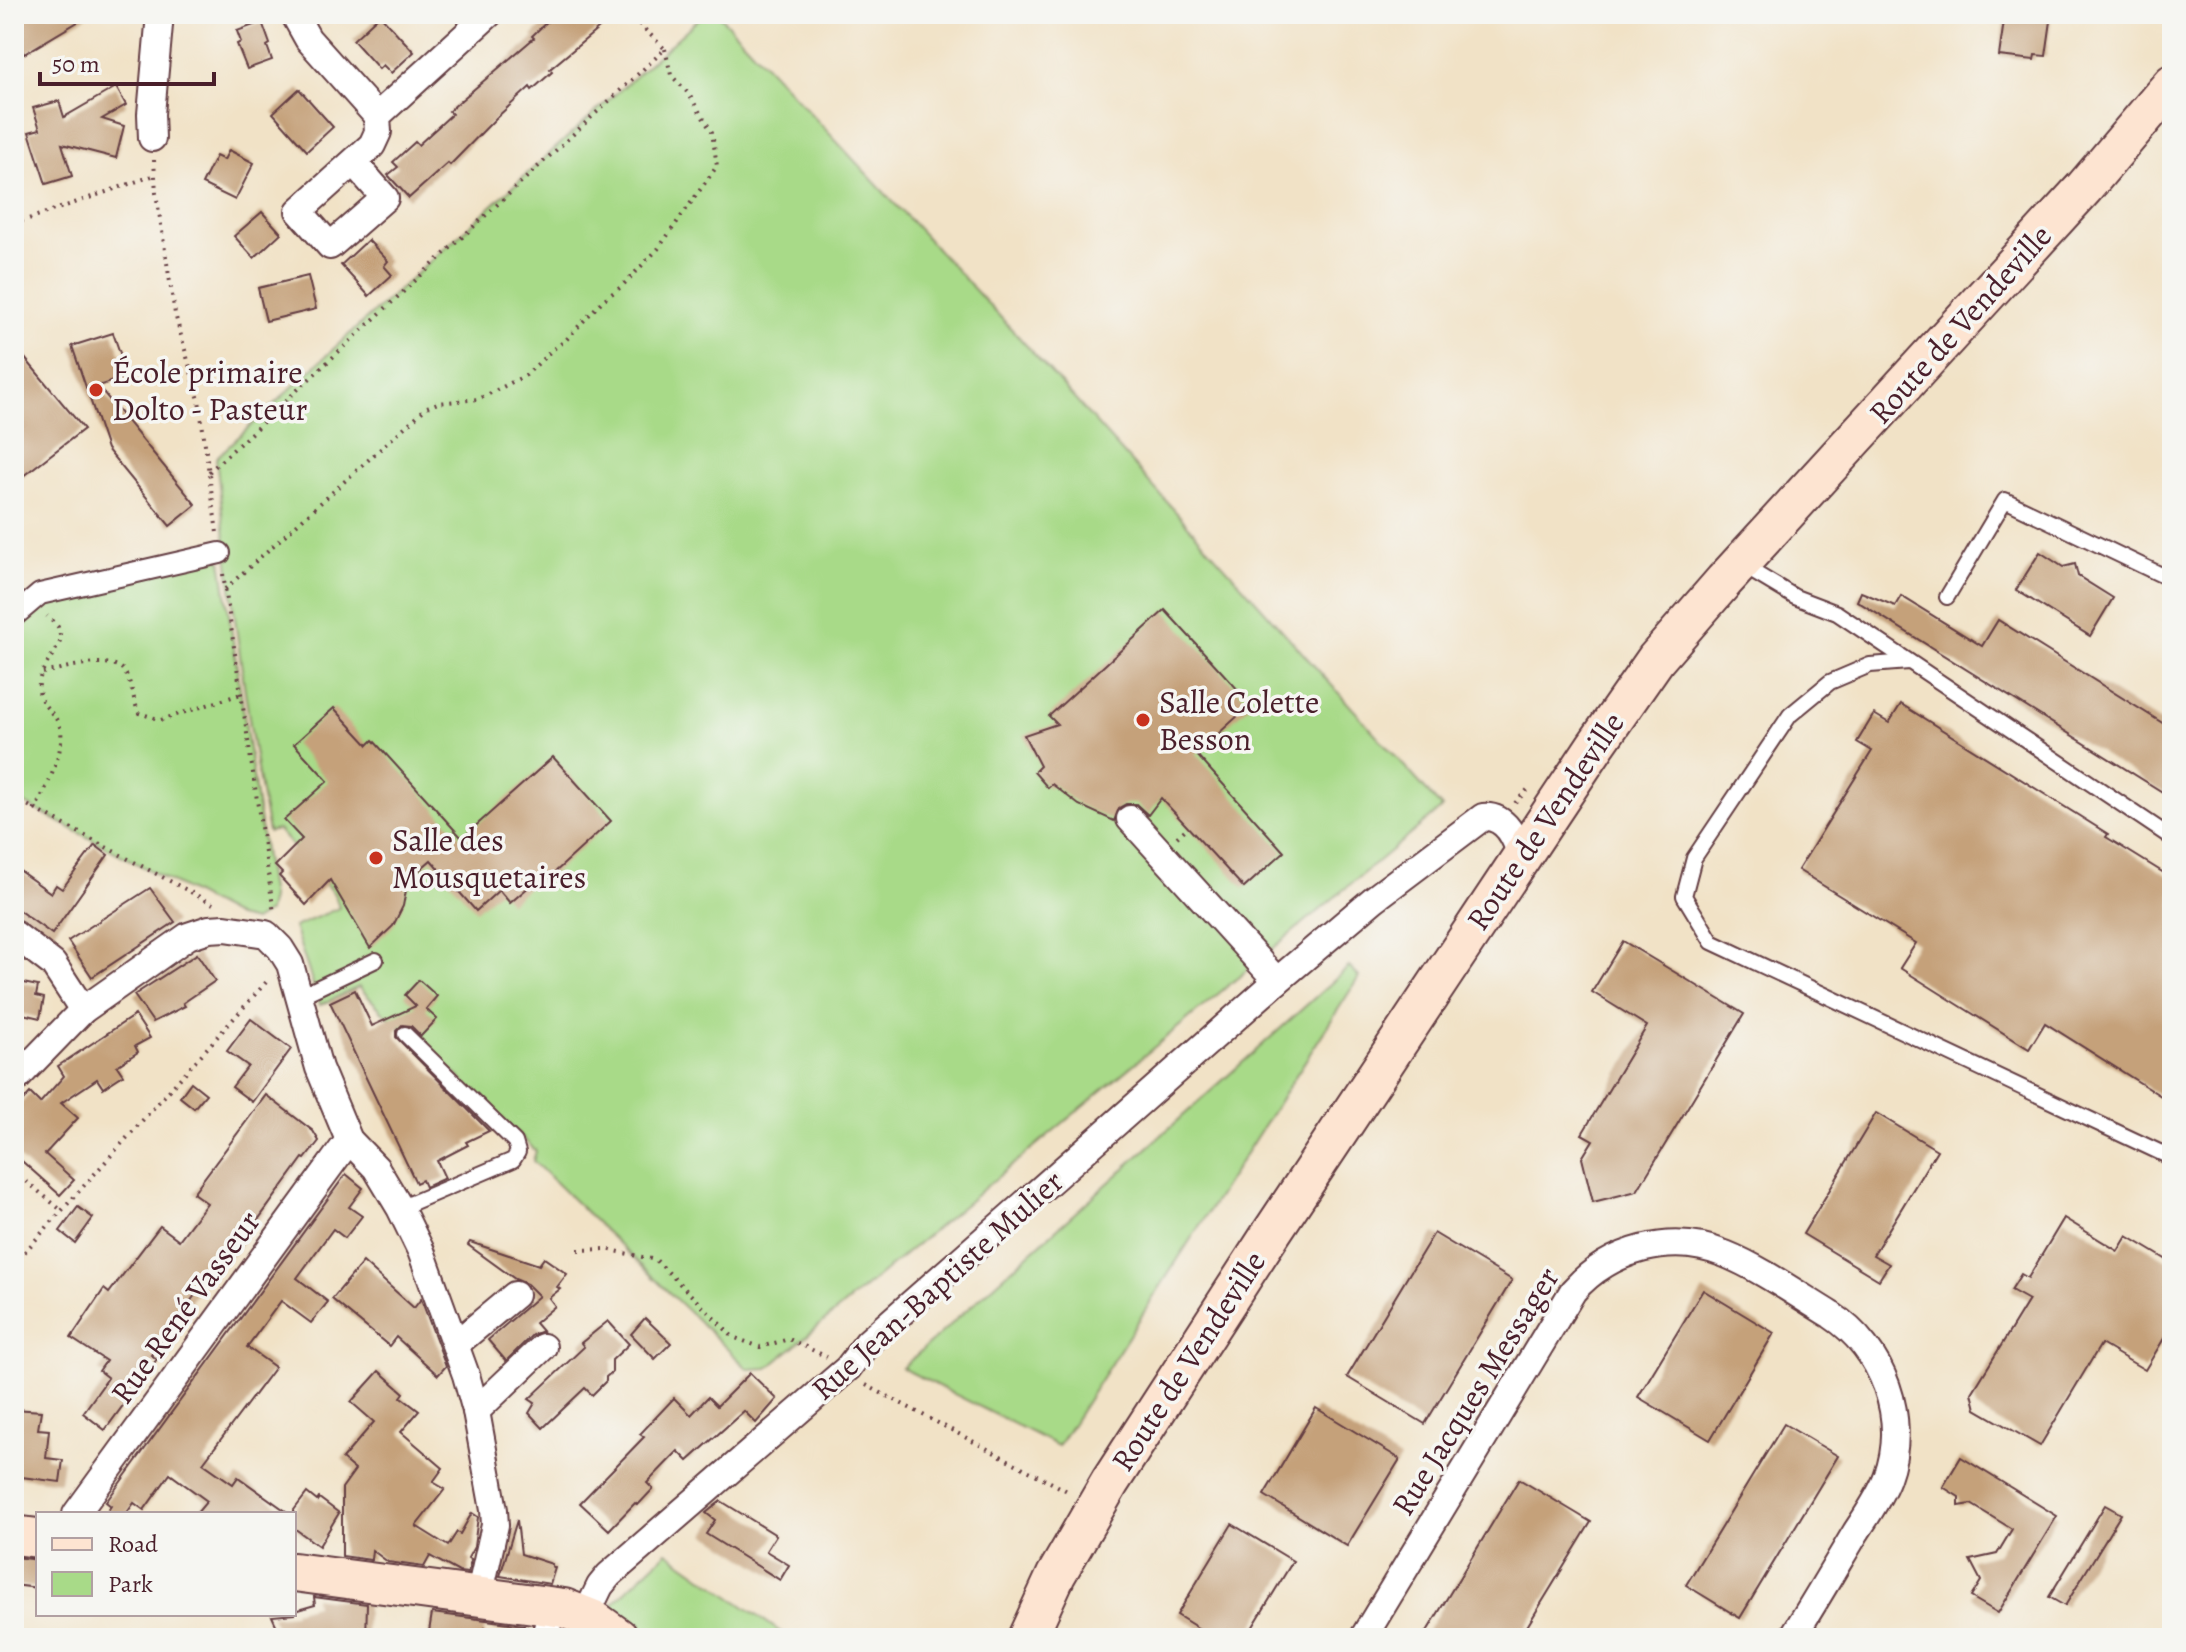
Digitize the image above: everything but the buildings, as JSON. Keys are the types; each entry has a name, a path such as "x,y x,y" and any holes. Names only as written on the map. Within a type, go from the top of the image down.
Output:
{"main road":[{"name":"Route de Vendeville","path":"1049,1638 1081,1569 1126,1492 1634,722 1684,652 1748,569 2172,84"},
{"name":"Route de Vendeville","path":"1027,1638 1056,1575 1103,1493 1272,1232 1656,659 1748,569 1814,512 2125,170 2172,114"},
{"path":"14,1535 36,1538"},
{"path":"296,1572 479,1597 619,1638"}],"street":[{"path":"152,138 151,114 160,14"},
{"path":"294,14 308,39 377,116 376,139 354,163"},
{"path":"377,116 489,14"},
{"path":"21,610 40,594 220,553"},
{"name":"Rue Jean-Baptiste Mulier","path":"560,1620 848,1368 868,1342 1374,899 1479,818 1491,817 1503,823 1515,840 1521,857"},
{"path":"1130,819 1277,981"},
{"path":"14,1081 83,1010 188,936 209,929 255,932 287,959 319,1068 349,1140 376,1168 400,1208 421,1251 456,1344 476,1411 494,1510 495,1525 479,1597"},
{"path":"14,934 53,964 83,1010"},
{"name":"Rue René Vasseur","path":"77,1512 349,1140"},
{"name":"Rue Jacques Messager","path":"1363,1638 1573,1291 1584,1278 1608,1261 1642,1249 1673,1245 1691,1245 1722,1253 1831,1315 1846,1325 1867,1347 1886,1383 1895,1437 1888,1477 1792,1638"},
{"path":"456,1344 515,1295"},
{"path":"476,1411 543,1347"}],"lane":[{"path":"1947,597 2005,500 2172,580"},
{"path":"1748,569 1795,597 1837,613 2172,838"},
{"path":"1909,662 1870,665 1830,682 1790,715 1694,858 1684,896 1712,942 2172,1158"},
{"path":"298,997 376,960"},
{"path":"400,1208 513,1160 518,1152 515,1142 405,1034"}],"path":[{"path":"225,589 427,407 479,399 526,375 658,249 717,166 712,132 688,93 671,75 665,49 629,14"},
{"path":"209,472 665,49"},
{"path":"14,224 155,175"},
{"path":"21,610 47,616 60,632 61,639 39,679 41,699 60,725 62,734 53,771 34,810"},
{"path":"43,673 89,664 114,664 124,671 139,713 161,720 241,694"},
{"path":"14,798 227,911 255,932"},
{"path":"14,1264 287,959"},
{"path":"14,1171 61,1210"}],"green space":[{"path":"704,14 718,14 1016,334 1442,808 768,1368 748,1369 533,1161 536,1151 359,987 320,1005 294,927 339,908 335,895 278,830 268,832 239,646 216,458"},
{"path":"220,553 271,898 268,912 254,921 237,917 14,798 14,616 40,594"},
{"path":"1349,967 1359,977 1058,1446 902,1368"},
{"path":"667,1552 789,1638 647,1638 609,1607"}],"place":[{"name":"École primaire Dolto - Pasteur","path":"96,390"},
{"name":"Salle Colette Besson","path":"1143,720"},
{"name":"Salle des Mousquetaires","path":"376,858"}]}
